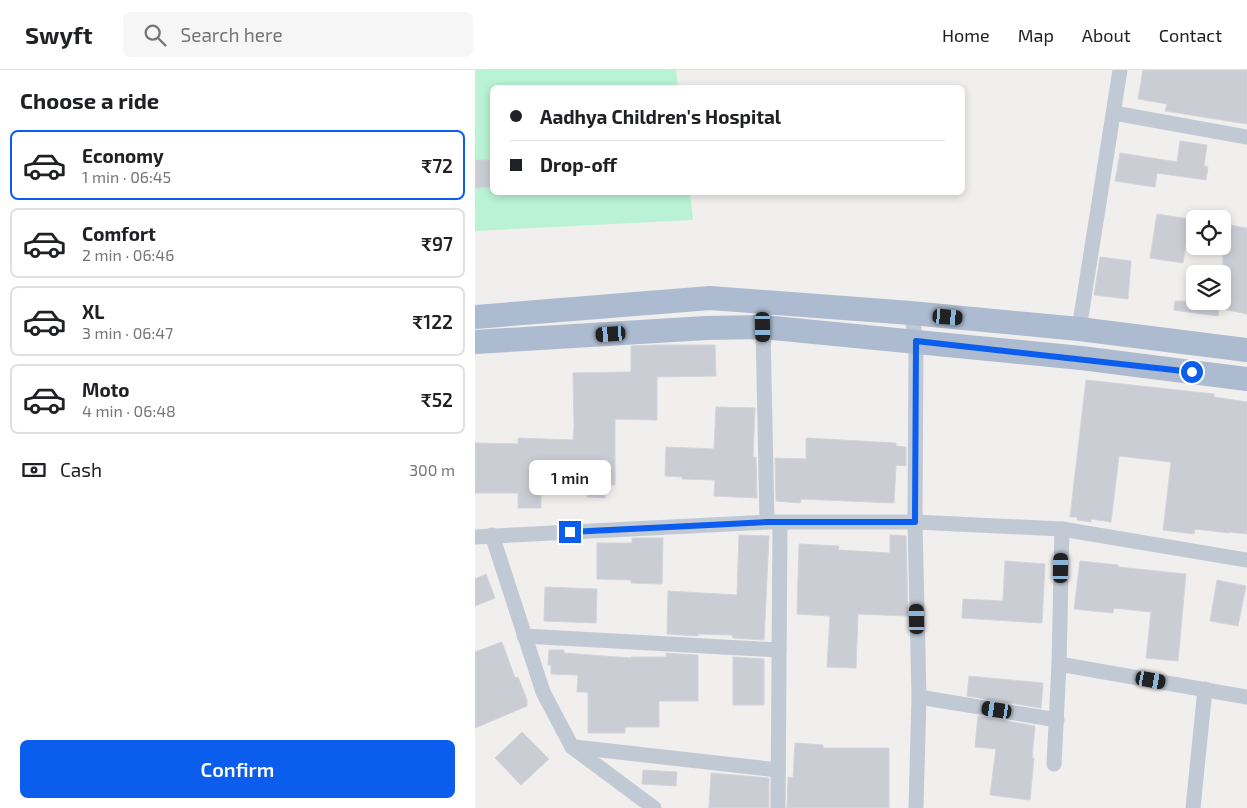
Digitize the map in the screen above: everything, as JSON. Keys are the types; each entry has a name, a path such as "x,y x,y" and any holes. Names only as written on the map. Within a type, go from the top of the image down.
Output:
{"main road":[{"path":"475,317 711,298 911,313 1079,329 1247,350"},
{"path":"475,342 706,328 763,327 1081,358 1247,379"}],"street":[{"path":"1079,329 1120,70"},
{"path":"1114,113 1247,137"},
{"path":"911,313 916,341 915,522 919,697 916,808"},
{"path":"763,327 779,650 778,808"},
{"path":"475,537 774,523 915,522 1062,529 1247,560"},
{"path":"1054,764 1059,664 1062,529"},
{"path":"491,536 543,692 572,747 654,808"},
{"path":"524,636 779,650"},
{"path":"1059,664 1247,697"},
{"path":"1193,808 1205,689"},
{"path":"919,697 1057,720"},
{"path":"572,747 778,770"}],"green space":[{"path":"475,70 676,70 678,85 490,85 490,195 690,195 693,220 475,231"}],"building":[{"path":"1143,70 1247,70 1247,124 1165,111 1167,104 1138,99"},
{"path":"1180,141 1207,145 1204,166 1208,167 1206,180 1157,173 1155,187 1115,181 1120,153 1177,162"},
{"path":"475,160 490,160 490,187 475,188"},
{"path":"1157,214 1186,219 1186,244 1183,263 1150,258"},
{"path":"1231,225 1247,228 1247,314 1228,310 1231,310 1231,265 1223,265 1223,255 1231,255"},
{"path":"1100,257 1131,261 1128,299 1094,295"},
{"path":"1175,301 1186,301 1186,310 1219,310 1218,316 1174,310"},
{"path":"715,345 716,376 657,377 657,420 615,419 615,485 605,485 605,498 587,497 587,485 574,485 574,478 541,478 541,508 518,508 518,493 475,493 475,443 518,444 518,438 573,440 573,373 631,372 631,346"},
{"path":"1086,380 1214,394 1214,397 1247,402 1247,534 1195,529 1194,534 1163,530 1171,462 1119,456 1111,522 1091,519 1091,522 1077,520 1077,517 1070,517"},
{"path":"716,407 755,408 753,457 756,457 757,498 714,496 715,480 682,479 682,477 665,476 666,447 714,449"},
{"path":"806,438 896,443 896,446 906,447 906,466 896,465 894,503 801,499 800,503 776,501 775,458 806,459"},
{"path":"739,535 769,536 764,640 733,638 732,635 698,634 698,636 667,634 668,591 737,595"},
{"path":"890,535 906,536 908,616 858,614 856,668 827,667 830,616 797,614 799,544 839,546 838,550 890,553"},
{"path":"632,538 663,538 662,584 631,583 631,580 597,579 597,543 632,543"},
{"path":"1005,561 1045,564 1042,623 962,618 963,599 1003,601"},
{"path":"1080,561 1186,574 1178,661 1146,658 1151,612 1114,608 1113,613 1074,609"},
{"path":"486,574 495,598 475,606 475,579"},
{"path":"1217,580 1246,586 1238,626 1210,621"},
{"path":"545,587 597,589 596,623 544,621"},
{"path":"502,642 515,678 518,677 527,700 527,706 475,728 475,652"},
{"path":"549,650 564,650 564,653 631,658 666,657 666,653 698,655 698,701 659,701 659,727 625,727 625,733 588,733 588,692 577,692 578,675 551,674 551,665 548,665"},
{"path":"733,657 764,659 764,705 733,705"},
{"path":"969,676 1043,683 1041,708 967,696"},
{"path":"978,716 1035,726 1030,800 990,795 996,749 975,747"},
{"path":"522,732 549,759 521,785 495,758"},
{"path":"795,743 823,745 823,748 889,748 889,808 787,808 788,777 793,778"},
{"path":"643,770 677,772 676,786 642,784"},
{"path":"711,773 769,778 769,808 709,808"}],"route":[{"path":"570,532 767,522 915,522 916,341 1081,358 1192,372"}]}
